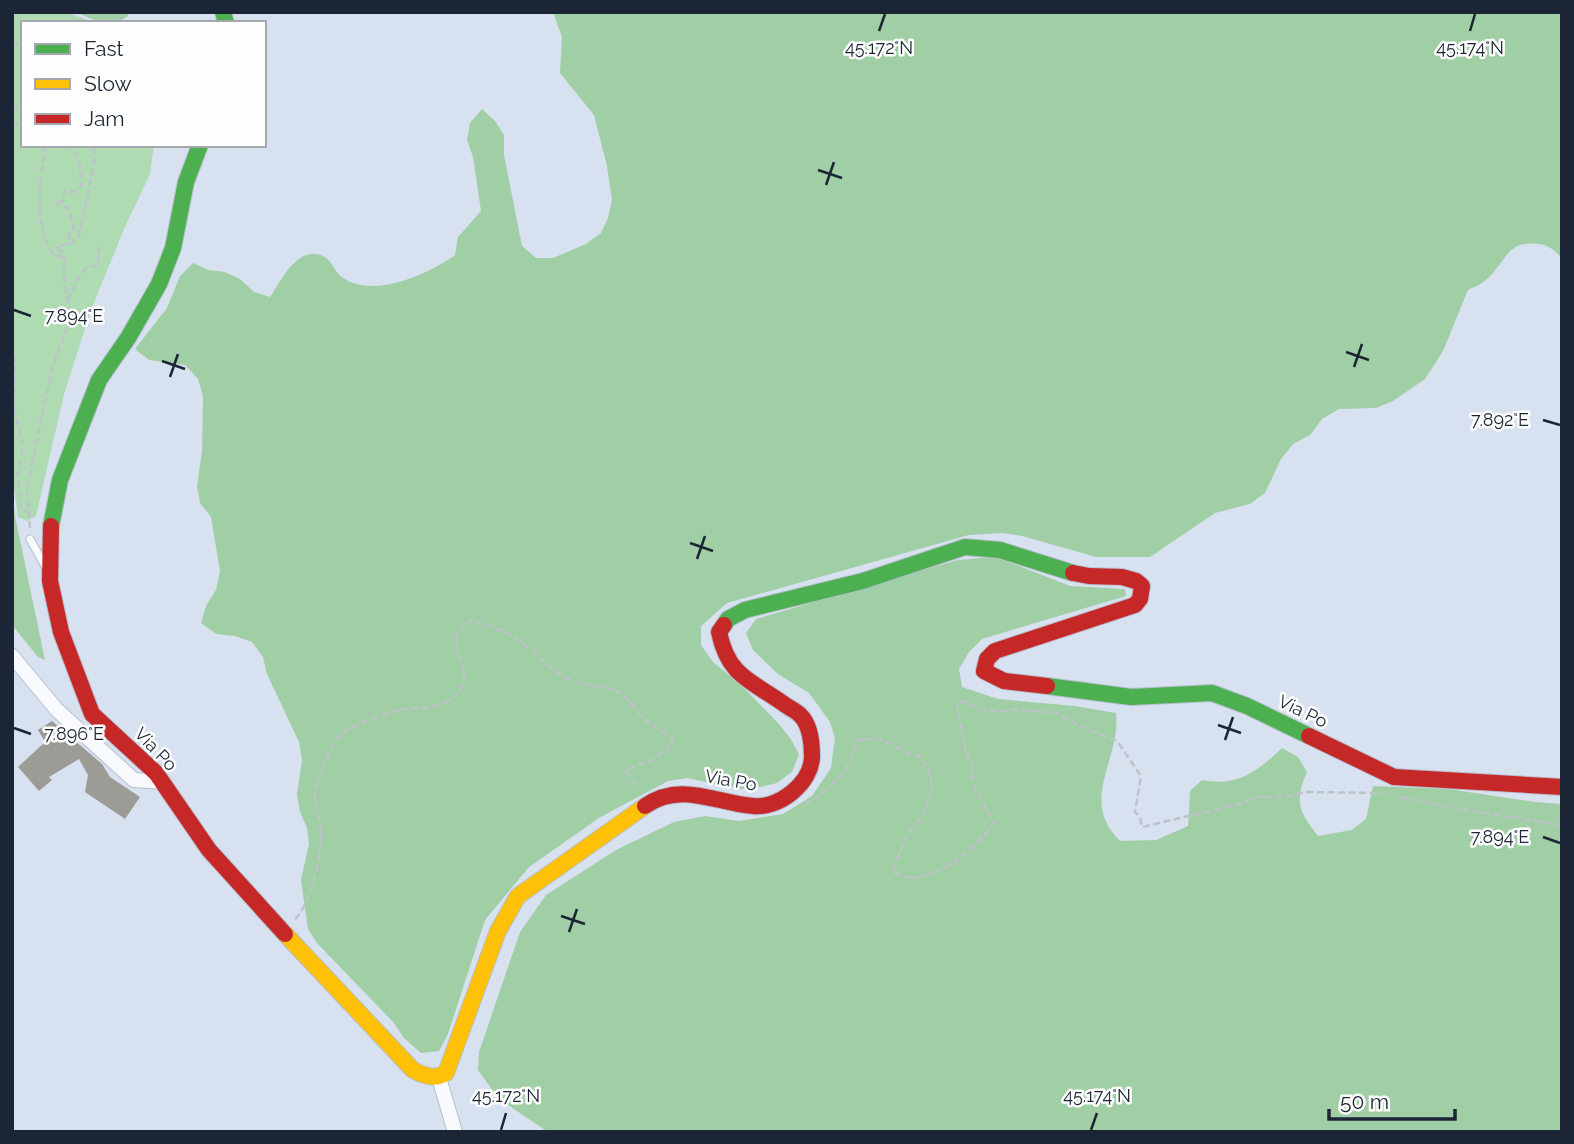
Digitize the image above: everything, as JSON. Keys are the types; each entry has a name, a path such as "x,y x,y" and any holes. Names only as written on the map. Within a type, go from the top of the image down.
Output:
{"street":[{"name":"Via Po","path":"199,147 186,182 173,248 159,284 128,338 99,380 60,480 50,532 50,576 61,632 92,714 156,772 209,850 413,1070 428,1079 439,1078 446,1073 498,931 518,896 652,801 678,793 699,794 755,807 782,800 806,779 812,760 810,740 803,717 733,669 723,652 719,632 728,619 745,610 898,570 969,546 990,547 1058,570 1090,577 1126,577 1136,580 1142,586 1140,599 1135,605 995,651 987,659 984,671 991,676 1004,681 1131,697 1212,694 1247,706 1395,776 1562,786"},
{"path":"12,656 57,710 134,780 163,782"},
{"path":"439,1078 455,1132"}],"lane":[{"path":"30,539 50,576"}],"path":[{"path":"12,93 12,103"},
{"path":"46,147 41,200 44,235 54,255 65,258"},
{"path":"68,147 76,153 80,163 82,186 75,192 65,190 63,202 57,200 57,204 69,209 74,228 70,232 68,245"},
{"path":"30,539 27,488 52,369 71,317 63,273 65,258 57,246 68,245 79,235 94,165 94,148 91,147"},
{"path":"68,300 78,278 87,267 98,266 99,247"},
{"path":"12,357 15,359 14,408 23,446 18,474 19,485 22,507 29,514"},
{"path":"270,917 295,919 309,900 321,846 315,790 331,750 342,733 402,709 438,706 452,699 461,689 466,673 455,636 460,627 471,620 522,642 545,664 571,680 616,690 642,717 667,733 673,740 668,750 650,761 635,764 626,771 639,786 638,800 645,805"},
{"path":"795,807 807,804 822,795 837,780 855,754 855,742 881,739 909,754 919,756 929,768 932,789 923,815 908,833 892,872 911,878 946,868 975,847 994,823 975,789 957,702 999,712 1013,709 1057,713 1117,741 1141,776 1135,811 1140,817 1142,827 1257,797 1283,797 1307,792 1386,793"},
{"path":"1395,796 1562,825"}],"green space":[{"path":"12,12 66,12 90,21 21,21 21,147 154,147 150,174 91,310 64,394 36,516 27,521 18,517 12,473"},
{"path":"75,12 128,12 128,16 118,21 96,20"},
{"path":"553,12 1562,12 1562,259 1558,253 1542,245 1520,245 1513,249 1487,279 1468,290 1443,351 1425,379 1393,401 1376,408 1339,409 1322,419 1310,435 1293,444 1281,459 1265,493 1250,504 1215,513 1150,557 1096,557 1022,536 1003,533 969,535 727,603 701,626 701,645 713,662 740,684 790,738 799,754 792,772 777,783 740,789 687,778 668,781 599,818 529,867 485,920 448,1034 439,1051 421,1053 317,943 308,929 301,880 309,844 297,795 302,760 299,742 267,674 263,657 252,642 235,636 216,634 201,623 206,606 216,590 220,571 211,517 200,503 197,486 202,452 203,396 198,379 185,365 149,360 135,349 167,308 180,276 193,263 208,270 225,272 240,279 254,292 270,297 294,263 307,255 321,255 343,278 370,286 401,282 431,270 455,255 458,237 481,211 473,157 467,140 470,123 482,109 495,121 504,135 504,155 522,246 536,258 553,258 586,244 601,233 612,200 607,166 594,115 560,73 562,37"},
{"path":"12,490 45,660 38,657 12,625"},
{"path":"996,557 1070,586 1125,589 1126,596 982,639 969,652 959,669 962,687 998,699 1075,706 1116,713 1116,731 1104,779 1102,810 1108,825 1120,841 1156,840 1188,826 1190,791 1202,780 1226,781 1246,776 1282,748 1298,757 1307,772 1300,806 1318,836 1352,830 1366,819 1373,786 1448,789 1562,804 1562,1132 548,1132 499,1099 478,1070 479,1052 520,932 546,895 616,850 674,822 705,816 739,821 783,814 812,796 831,768 835,738 830,722 809,693 778,674 753,650 746,633 756,619 958,560"}],"building":[{"path":"52,721 102,764 110,777 140,797 125,819 85,792 88,775 79,759 49,777 52,780 39,791 18,767 45,742 38,730"}],"traffic: fast":[{"path":"223,12 225,21"},
{"path":"51,526 60,480 99,380 128,338 159,284 173,248 186,182 199,147"},
{"path":"724,625 728,619 745,610 863,581 965,547 1000,550 1073,573"},
{"path":"1047,686 1131,697 1212,693 1247,706 1309,736"}],"traffic: slow":[{"path":"285,934 413,1070 430,1076 442,1075 446,1073 498,931 518,896 645,806"}],"traffic: jam":[{"path":"51,526 50,581 61,632 92,714 156,773 209,850 285,934"},
{"path":"1047,686 1004,681 984,671 987,659 995,651 1135,605 1140,599 1142,586 1136,581 1122,577 1073,573"},
{"path":"645,806 658,799 685,794 763,806 783,799 792,792 811,766 812,751 807,724 797,713 742,676 735,668 723,647 719,632 724,625"},
{"path":"1309,736 1394,777 1562,787"}]}
